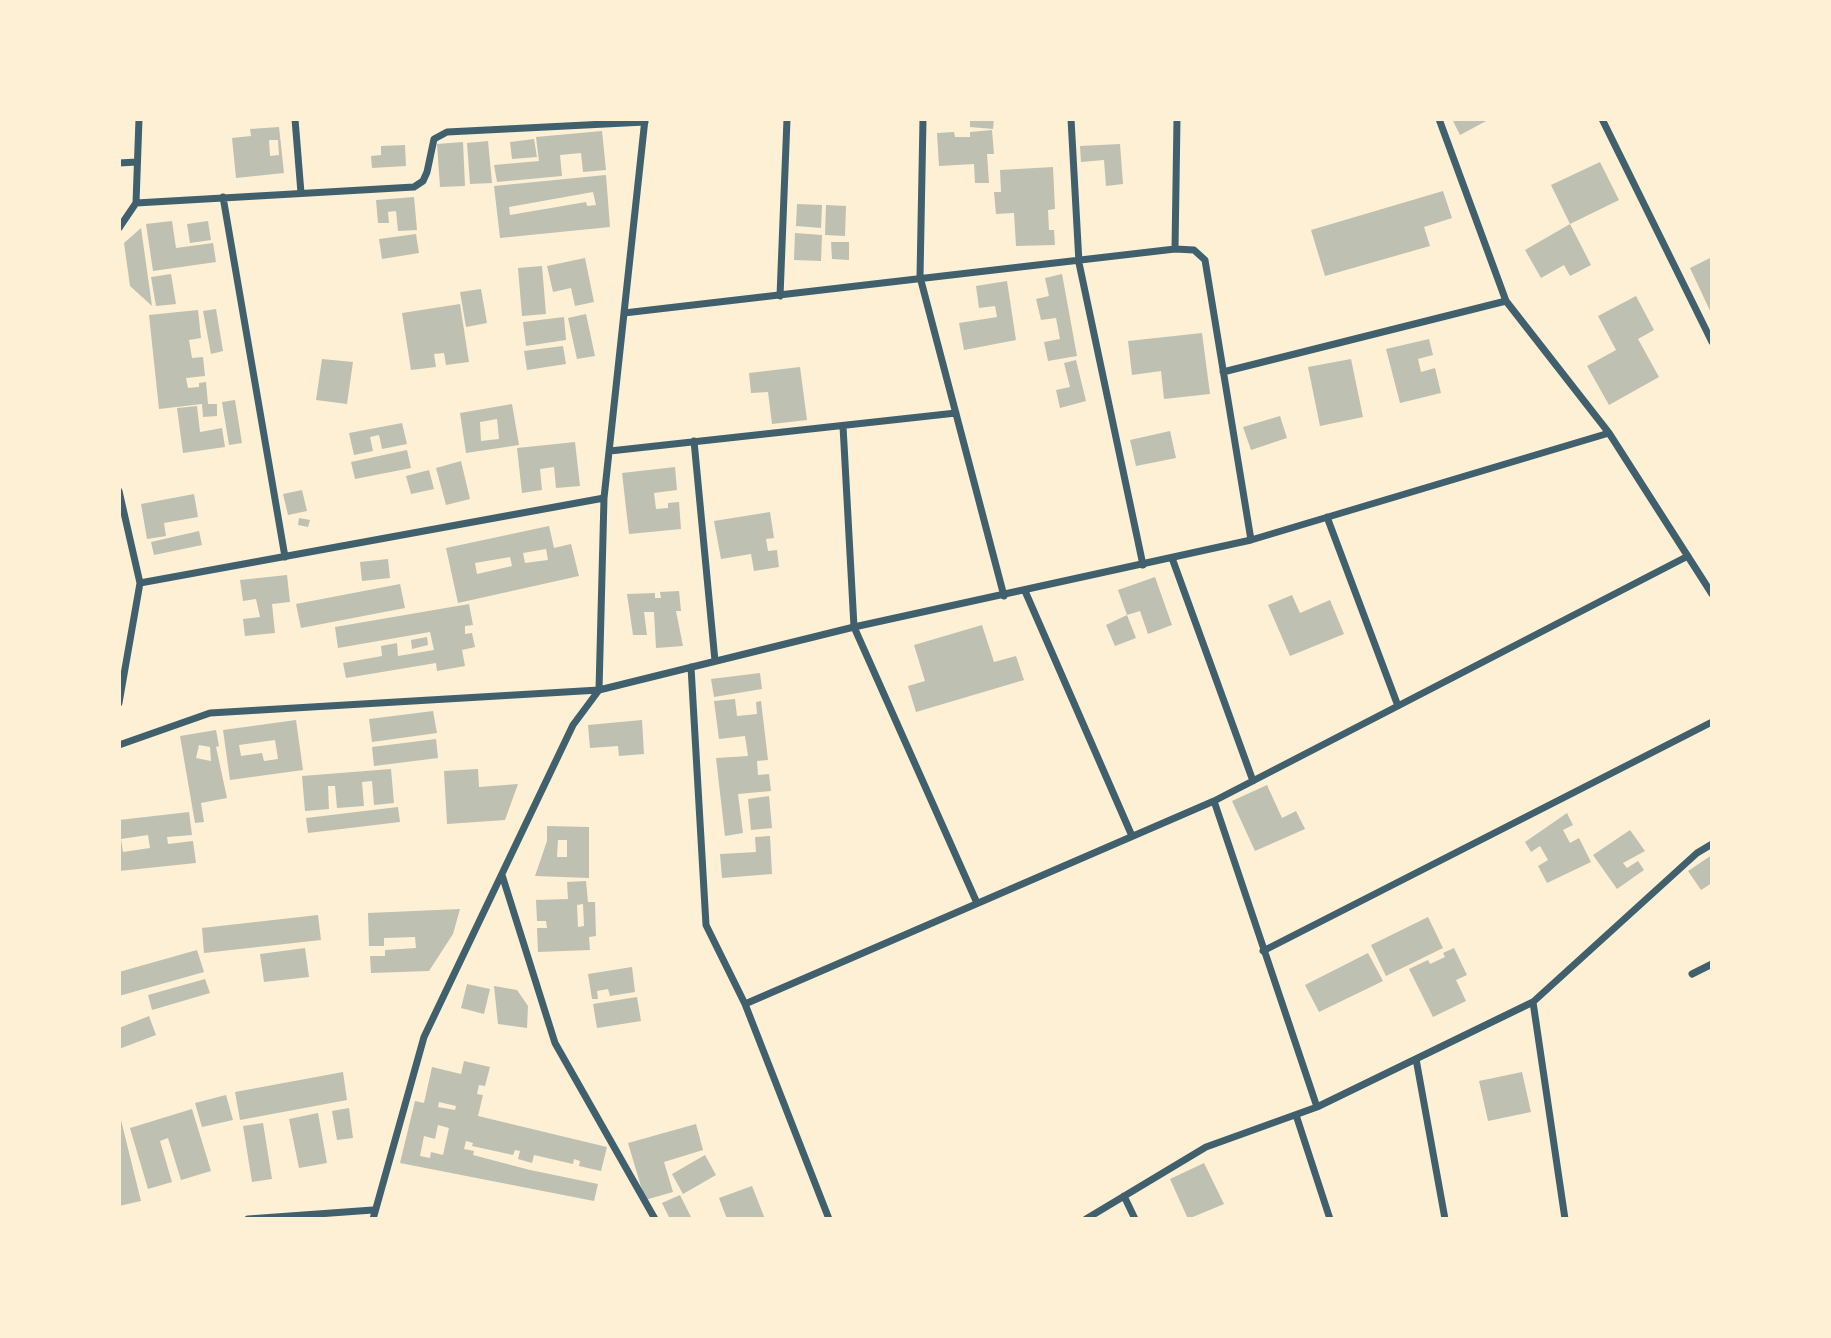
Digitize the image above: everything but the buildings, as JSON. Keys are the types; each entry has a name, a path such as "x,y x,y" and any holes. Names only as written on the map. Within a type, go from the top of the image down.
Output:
{"street":[{"path":"119,228 136,203 139,119"},
{"path":"295,119 301,193"},
{"path":"780,296 787,119"},
{"path":"923,119 920,277 1004,596"},
{"path":"1071,119 1079,262 1143,565"},
{"path":"1175,249 1177,119"},
{"path":"1439,119 1506,301 1609,433 1712,594"},
{"path":"1602,119 1712,342"},
{"path":"136,203 414,187 423,181 434,139 447,132 645,121 604,498 599,690 573,725 424,1037 373,1210 373,1219"},
{"path":"119,163 137,162"},
{"path":"223,197 285,557"},
{"path":"625,313 920,277 1079,262 1175,249 1194,250 1205,260 1251,540"},
{"path":"1223,372 1506,301"},
{"path":"610,451 956,413"},
{"path":"843,426 854,627 977,903"},
{"path":"119,745 209,713 599,690 854,627 1025,592 1251,540 1609,433"},
{"path":"694,441 715,662"},
{"path":"119,491 140,583 119,704"},
{"path":"140,583 604,498"},
{"path":"1327,517 1398,705"},
{"path":"745,1004 1214,801 1688,556"},
{"path":"1172,558 1253,781"},
{"path":"1025,592 1132,836"},
{"path":"691,667 706,925 745,1004 829,1219"},
{"path":"1263,951 1712,722"},
{"path":"1214,801 1317,1107"},
{"path":"1086,1219 1206,1147 1317,1107 1532,1002 1697,853 1712,844"},
{"path":"502,875 555,1043 655,1219"},
{"path":"1692,974 1712,964"},
{"path":"1532,1002 1565,1219"},
{"path":"1416,1059 1445,1219"},
{"path":"1297,1115 1330,1219"},
{"path":"1124,1196 1135,1219"},
{"path":"248,1219 373,1210"}]}
